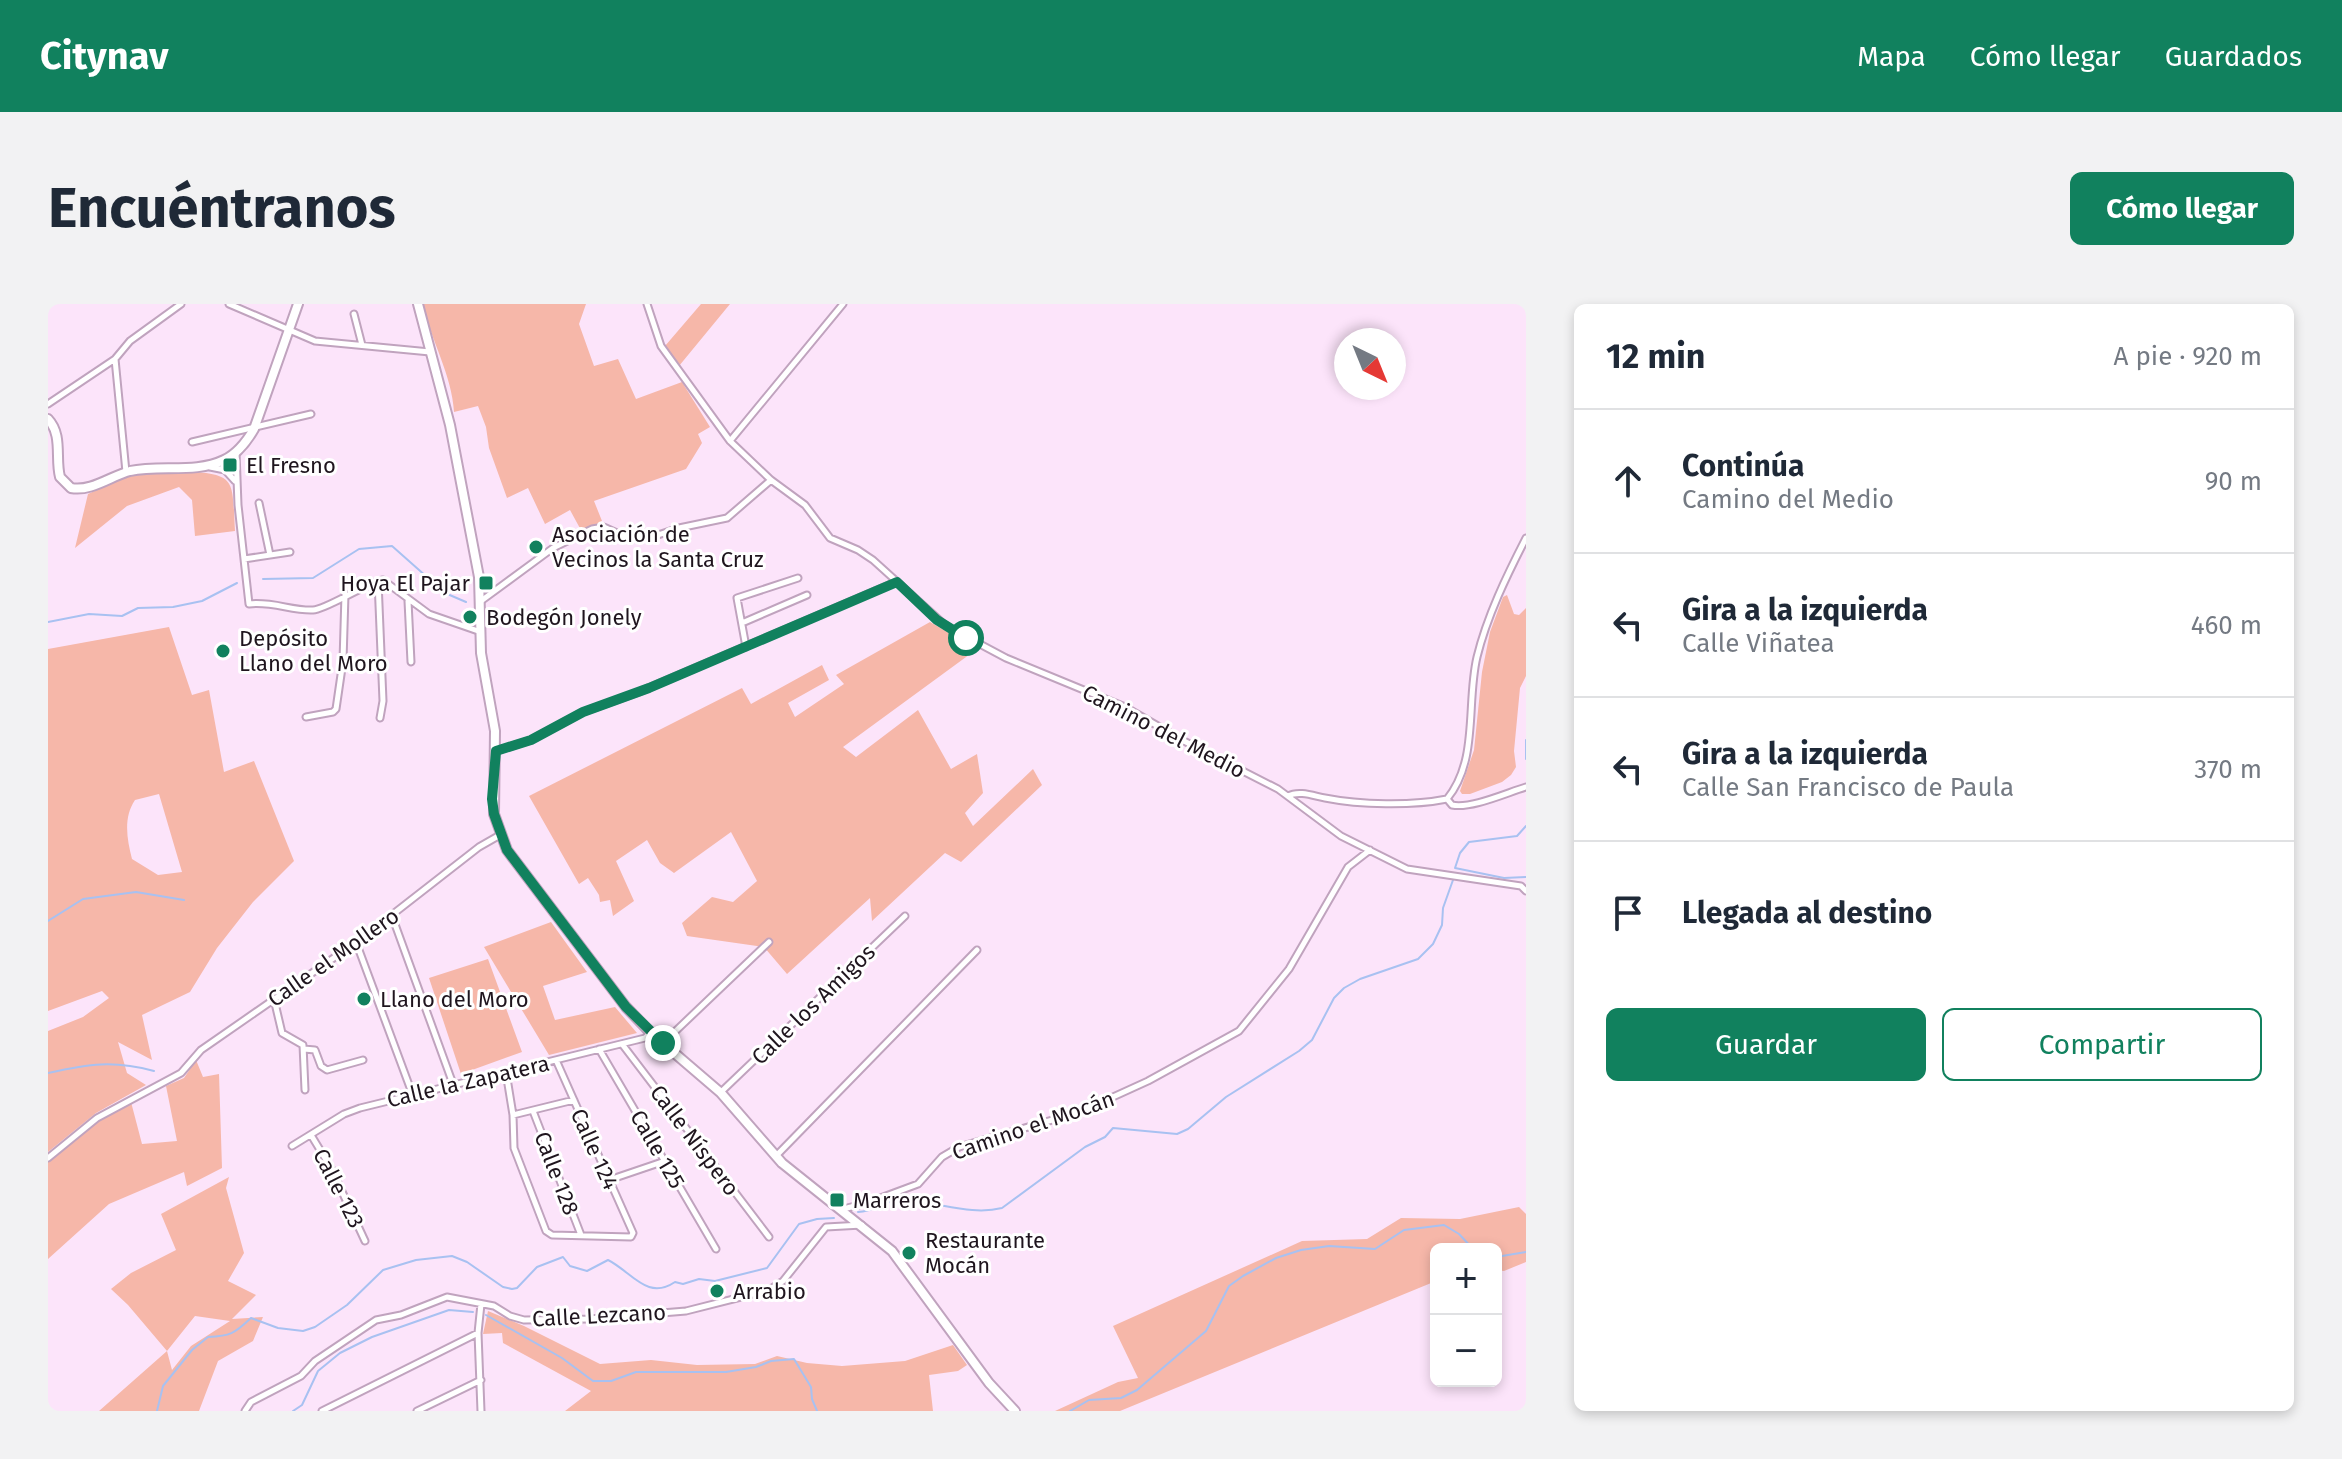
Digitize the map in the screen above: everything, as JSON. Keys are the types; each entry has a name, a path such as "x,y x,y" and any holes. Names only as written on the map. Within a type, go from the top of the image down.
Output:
{"main road":[{"path":"48,419 55,429 59,473 66,485 77,489 126,472 203,466 224,460 254,429 298,304"},
{"path":"418,304 450,425 479,577 481,632 496,751 492,799 500,835 507,850 626,1007 651,1033 721,1093 775,1156 878,1237 904,1265 989,1383 1015,1411"}],"street":[{"path":"48,404 115,359 130,341 181,304"},
{"path":"229,304 315,341 430,352"},
{"name":"Camino del Medio","path":"647,304 661,346 730,441 771,480 805,505 830,538 865,554 937,620 966,638 1125,707 1288,796 1341,836 1414,872 1476,878 1521,886 1526,891"},
{"path":"730,441 843,304"},
{"path":"354,314 362,345"},
{"path":"115,359 126,472"},
{"path":"192,442 311,414"},
{"path":"236,451 236,482 249,604 261,602 314,610 383,580 433,616 481,632"},
{"path":"203,466 225,470 236,482"},
{"path":"481,601 553,548 592,529 604,527 624,536 649,538 727,518 771,480"},
{"path":"259,503 270,555"},
{"path":"1447,799 1458,781 1467,749 1474,673 1481,640 1526,538"},
{"path":"244,559 290,552"},
{"path":"746,647 737,598 798,578"},
{"path":"378,581 383,701 380,718"},
{"path":"496,751 531,740 583,712 621,699 897,582"},
{"path":"306,717 336,709 343,661 345,594"},
{"path":"742,623 807,595"},
{"path":"408,600 411,662"},
{"path":"1447,799 1452,805 1469,806 1526,787"},
{"path":"1288,796 1296,793 1334,800 1398,803 1447,799"},
{"name":"Calle el Mollero","path":"48,1158 97,1118 181,1073 201,1050 356,942 479,847 500,835"},
{"name":"Camino el Mocán","path":"843,1209 918,1184 942,1157 959,1147 1080,1112 1148,1081 1239,1031 1289,969 1348,867 1370,850"},
{"path":"392,916 453,1084"},
{"name":"Calle los Amigos","path":"721,1093 905,916"},
{"path":"356,942 412,1093"},
{"path":"663,1043 769,942"},
{"path":"775,1156 977,950"},
{"path":"274,999 282,1033 300,1042 304,1049 305,1090"},
{"name":"Calle la Zapatera","path":"292,1146 344,1114 412,1093 645,1038 651,1033"},
{"name":"Calle Níspero","path":"622,1044 769,1237"},
{"path":"304,1049 315,1050 321,1066 327,1070 363,1060"},
{"name":"Calle 125","path":"599,1049 716,1249"},
{"name":"Calle 124","path":"556,1060 633,1233 631,1237 581,1235"},
{"path":"506,1072 513,1115 514,1148 549,1234 581,1235"},
{"path":"513,1115 574,1100"},
{"name":"Calle 128","path":"533,1111 581,1235"},
{"name":"Calle 123","path":"311,1135 331,1168 365,1241"},
{"path":"609,1180 665,1161"},
{"name":"Calle Lezcano","path":"245,1411 251,1402 301,1376 315,1361 376,1320 401,1315 447,1297 494,1306 524,1320 589,1319 686,1311 769,1290 783,1281 826,1227 863,1225"},
{"path":"481,1304 478,1333 481,1411"},
{"path":"322,1411 478,1333"},
{"path":"417,1411 481,1380"}],"shaded area":[{"path":"423,304 586,304 579,324 594,366 618,359 636,399 682,382 710,427 698,434 702,443 686,469 594,501 602,521 582,532 570,510 545,524 528,488 507,498 478,406 454,412 449,385"},
{"path":"701,304 730,304 679,366 665,346"},
{"path":"180,471 213,474 228,482 232,490 235,531 195,536 192,500 179,487 127,506 75,548 88,494 128,476"},
{"path":"1507,595 1514,614 1519,615 1526,608 1526,676 1520,688 1514,751 1516,767 1502,782 1462,794 1460,791 1474,750 1482,672 1490,632 1503,597"},
{"path":"930,622 977,649 843,747 856,757 918,710 951,769 977,754 983,793 965,813 973,826 1033,769 1042,785 961,862 945,853 872,921 870,898 787,974 764,947 687,936 682,923 712,897 733,902 757,881 731,832 674,873 660,863 647,840 616,861 634,901 613,916 610,900 600,902 588,878 579,884 529,796 742,688 751,704 822,665 829,680 788,703 795,717 844,684 836,675"},
{"path":"169,627 192,695 209,690 224,772 254,761 294,861 253,902 217,948 190,992 142,1015 152,1060 118,1042 127,1073 146,1085 96,1113 48,1152 48,1031 83,1017 109,998 102,991 48,1011 48,649","holes":["159,794 182,872 158,875 132,859 127,821 135,800"]},
{"path":"551,922 587,972 543,986 555,1020 615,1007 637,1033 549,1055 484,947"},
{"path":"488,959 522,1052 461,1074 429,978"},
{"path":"196,1060 203,1077 219,1074 222,1168 187,1186 184,1172 109,1204 48,1259 48,1161 96,1122 131,1102 142,1144 177,1141 166,1086 184,1078"},
{"path":"229,1177 226,1188 244,1253 228,1281 256,1295 232,1319 263,1317 253,1341 218,1361 199,1411 99,1411 167,1351 111,1289 131,1273 176,1250 161,1214","holes":["195,1316 230,1321 191,1346 172,1370 167,1351"]},
{"path":"1519,1207 1526,1214 1526,1262 1502,1271 1502,1243 1430,1243 1430,1283 1120,1411 1055,1411 1118,1382 1138,1378 1113,1326 1302,1241 1367,1239 1401,1218 1460,1219"},
{"path":"488,1311 600,1364 651,1360 697,1365 755,1364 777,1356 842,1366 905,1361 953,1345 967,1365 958,1371 929,1375 933,1411 565,1411 591,1391 503,1343 502,1333 483,1334"}],"waterway":[{"path":"263,579 313,578 359,549 392,546 445,593 466,602"},
{"path":"48,622 89,614 122,616 138,608 173,607 202,601 237,583"},
{"path":"1526,740 1526,759"},
{"path":"1526,826 1517,836 1469,842 1460,853 1455,868 1504,878 1526,877"},
{"path":"858,1212 894,1201 975,1210 1002,1208 1085,1147 1105,1137 1113,1128 1177,1134 1188,1129 1226,1097 1312,1040 1334,998 1344,988 1360,979 1418,959 1433,944 1442,925 1443,908 1453,880"},
{"path":"48,921 83,899 136,892 184,900"},
{"path":"48,1073 101,1064 154,1071"},
{"path":"157,1411 163,1386 192,1350 208,1337 231,1333 251,1318 278,1328 303,1331 315,1327 347,1305 383,1270 416,1260 452,1256 467,1262 503,1287 512,1289 517,1288 537,1267 563,1257 570,1266 587,1271 608,1260 640,1283 656,1288 699,1279 715,1281 767,1268 799,1224 834,1218"},
{"path":"1070,1411 1089,1400 1121,1398 1137,1390 1206,1331 1229,1286 1276,1258 1329,1246 1375,1249 1404,1230 1444,1225 1467,1243"},
{"path":"1502,1256 1526,1252"},
{"path":"293,1411 302,1405 318,1371 340,1353 372,1337 449,1310 473,1312"},
{"path":"486,1315 562,1358 593,1381 611,1381 636,1372 726,1372 794,1359 811,1387 817,1411"}],"place":[{"name":"El Fresno","path":"230,465"},
{"name":"Asociación de Vecinos la Santa Cruz","path":"536,547"},
{"name":"Hoya El Pajar","path":"486,583"},
{"name":"Bodegón Jonely","path":"470,617"},
{"name":"Depósito Llano del Moro","path":"223,651"},
{"name":"Llano del Moro","path":"364,999"},
{"name":"Marreros","path":"837,1200"},
{"name":"Restaurante Mocán","path":"909,1253"},
{"name":"Arrabio","path":"717,1291"}],"route":[{"path":"663,1043 626,1007 507,850 496,826 492,799 496,751 520,745 583,712 649,688 897,582 937,620 966,638"}]}
